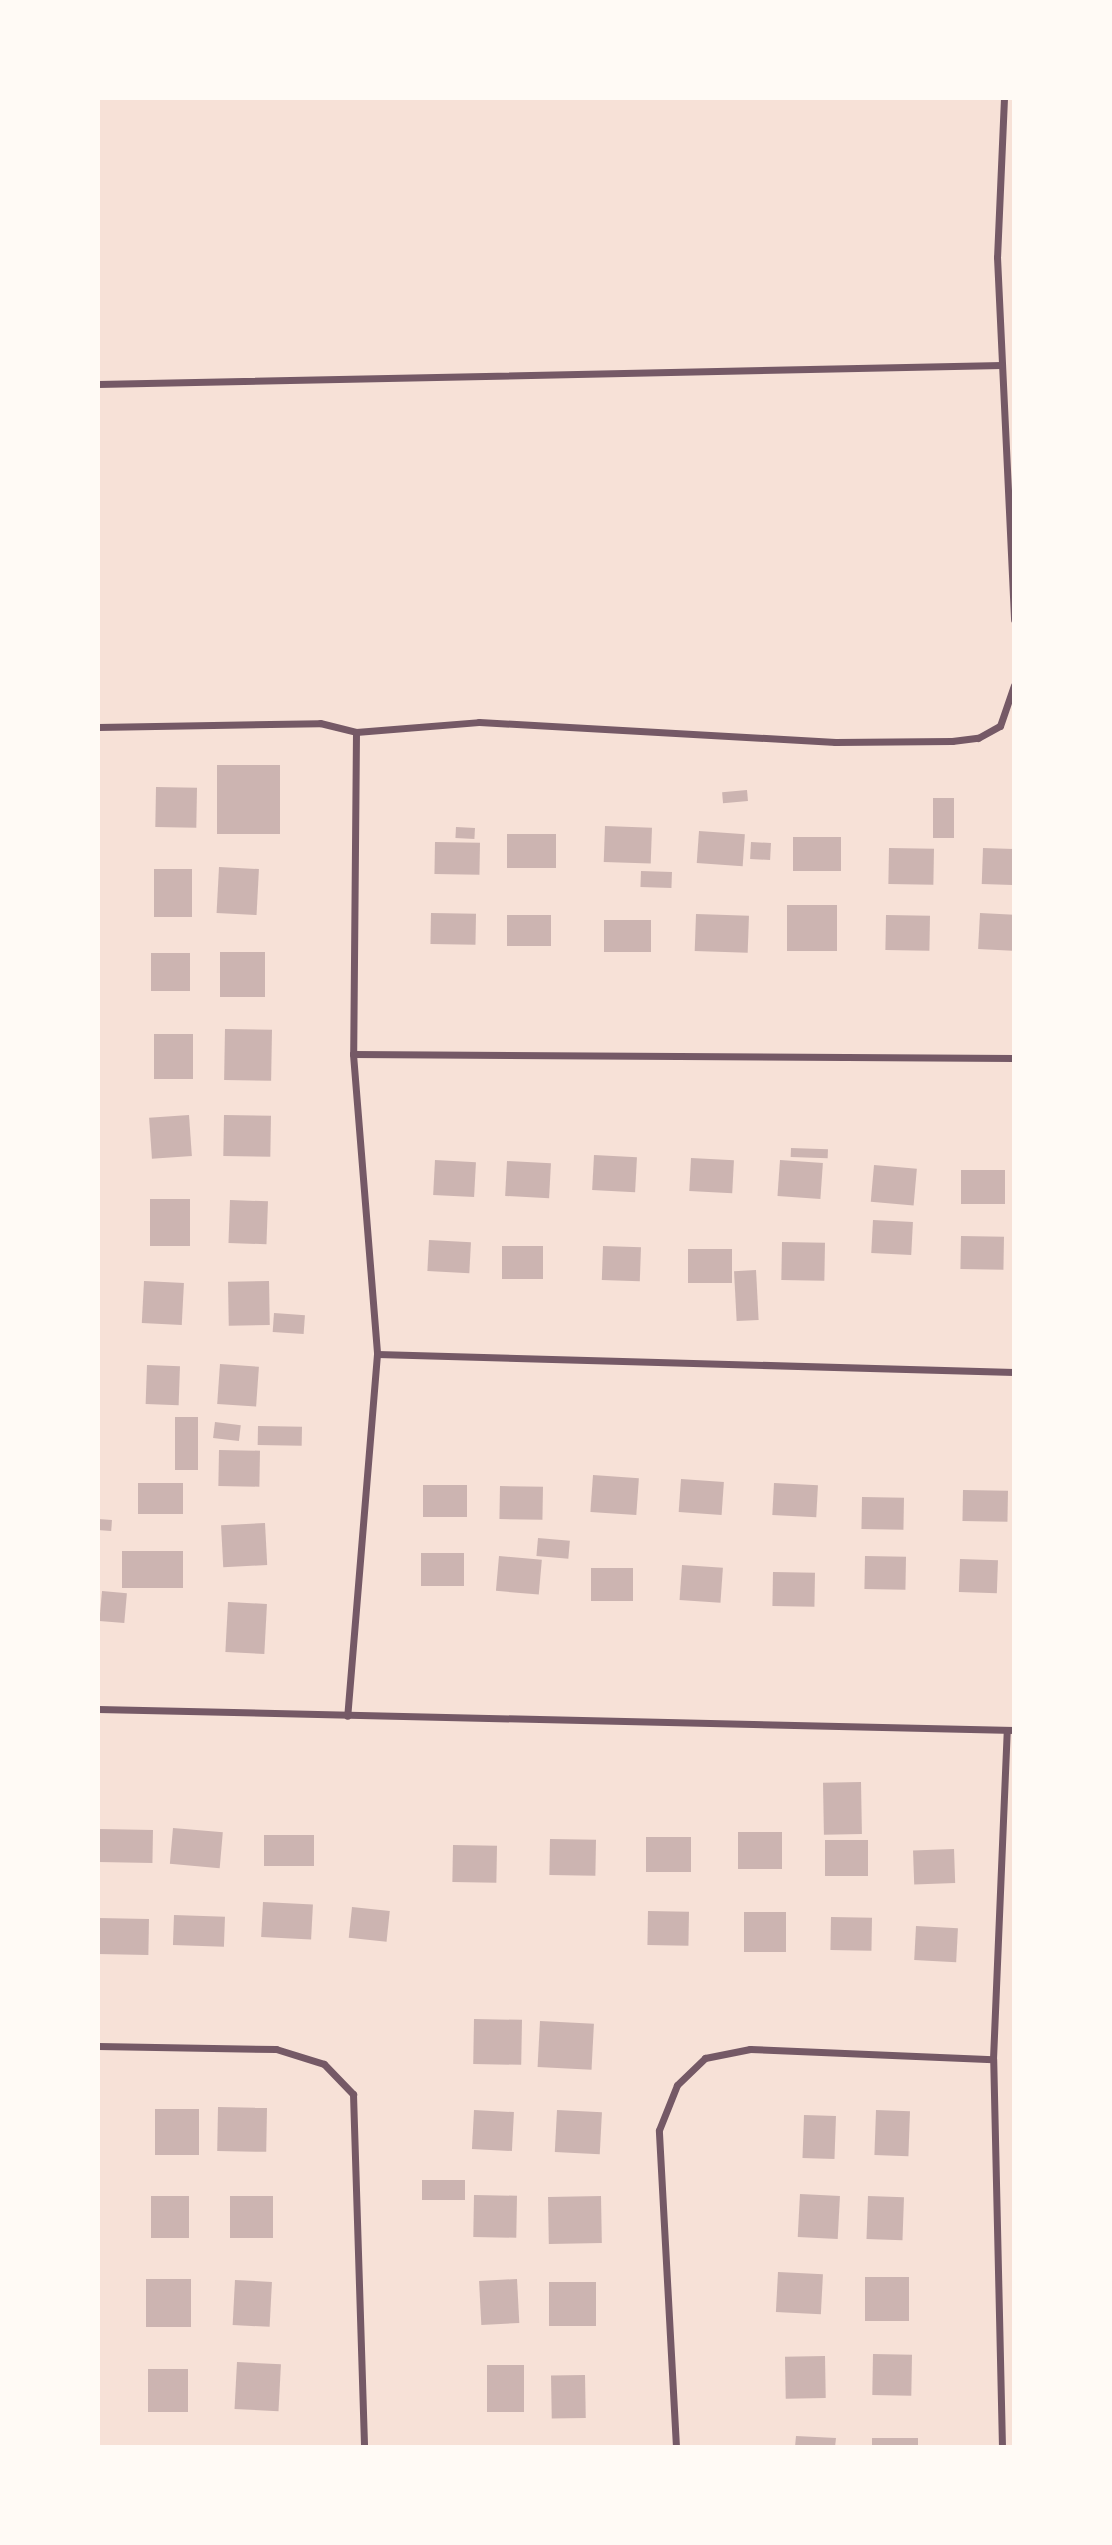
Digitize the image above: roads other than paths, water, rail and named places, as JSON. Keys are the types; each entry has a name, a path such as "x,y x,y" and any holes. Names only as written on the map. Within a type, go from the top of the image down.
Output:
{"street":[{"path":"1004,98 997,257 1014,620"},
{"path":"98,384 1002,365"},
{"path":"98,727 320,723 356,732 480,722 835,742 951,741 978,738 1000,726 1014,685"},
{"path":"346,1716 377,1354 354,1055 356,732"},
{"path":"354,1055 1014,1058"},
{"path":"377,1354 1014,1372"},
{"path":"98,1709 1011,1730 993,2059 1002,2447"},
{"path":"98,2046 276,2049 324,2064 352,2094 364,2447"},
{"path":"676,2447 659,2130 677,2085 705,2058 750,2049 993,2059"}]}
